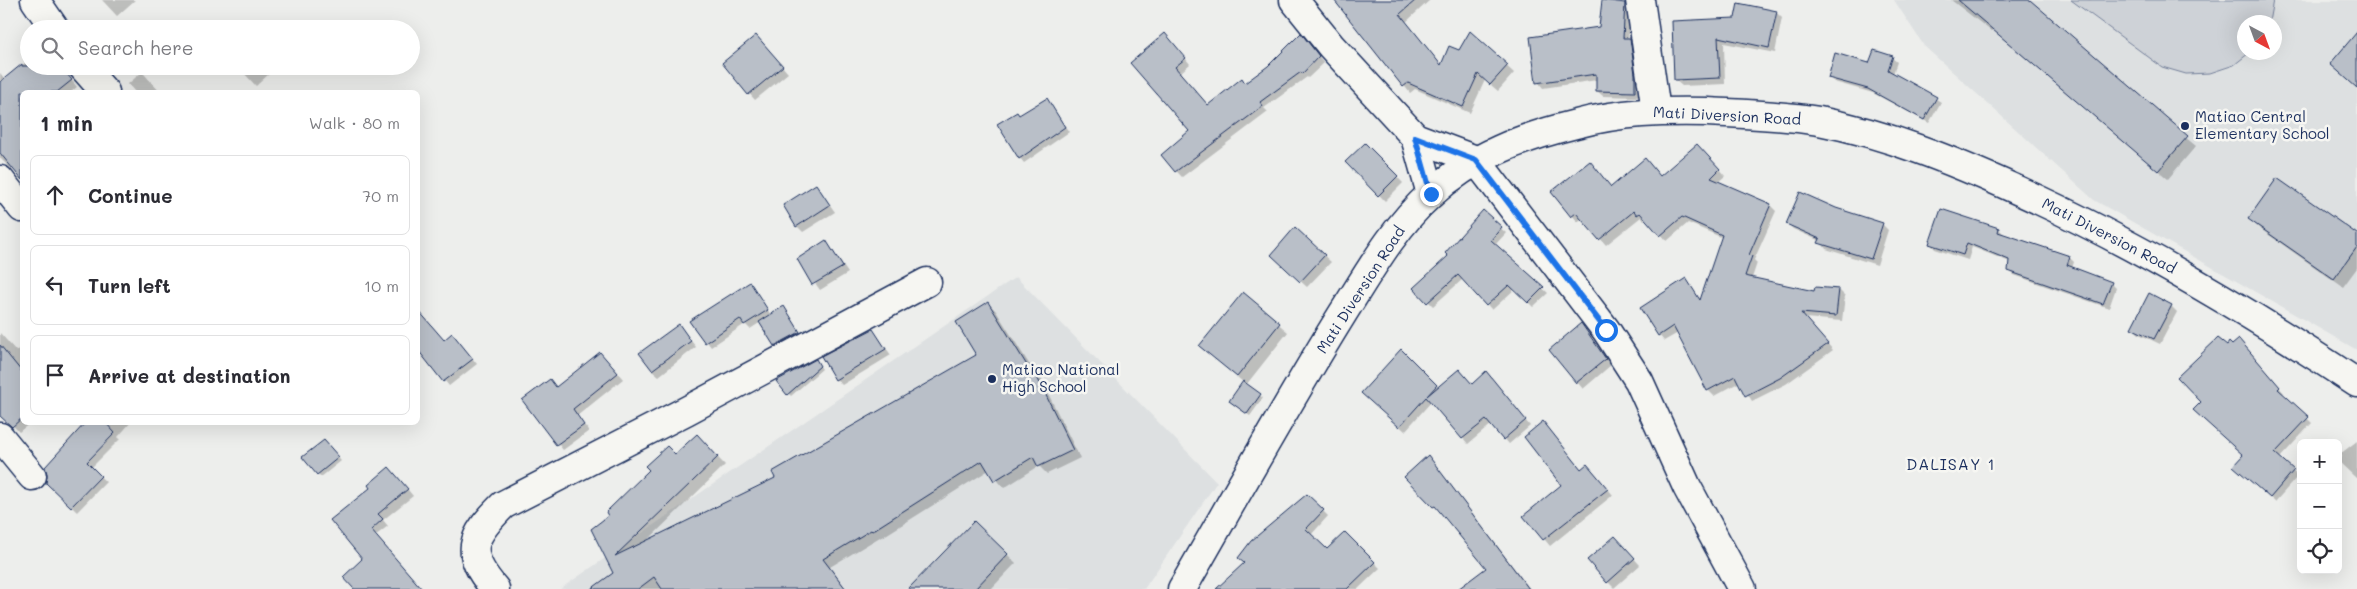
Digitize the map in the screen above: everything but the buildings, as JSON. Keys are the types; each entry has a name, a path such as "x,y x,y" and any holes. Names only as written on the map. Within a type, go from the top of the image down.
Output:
{"main road":[{"path":"35,0 49,20"},
{"path":"1294,0 1331,46 1415,137 1476,160 1606,330 1639,381 1687,487 1742,589"},
{"path":"1640,0 1656,111"},
{"path":"90,75 104,90"},
{"name":"Mati Diversion Road","path":"1182,589 1322,348 1394,234 1431,194 1476,160 1519,140 1601,117 1656,111 1740,114 1819,121 1897,142 1976,171 2071,214 2162,263 2357,383"},
{"path":"1415,137 1431,194"},
{"path":"0,180 20,205"},
{"path":"495,589 484,576 474,558 475,540 484,524 503,505 695,406 927,282"},
{"path":"0,437 32,476"}],"shaded area":[{"name":"Matiao Central Elementary School","path":"1894,0 2357,0 2357,350 2094,200 1924,46"},
{"path":"2071,0 2273,0 2270,15 2237,15 2237,60 2240,60 2234,65 2210,73 2186,74 2162,67"},
{"name":"Matiao National High School","path":"1016,277 1217,482 1144,589 560,589"}],"place":[{"name":"Matiao Central Elementary School","path":"2185,126"},
{"name":"Matiao National High School","path":"992,379"}],"district":[{"name":"DALISAY 1","path":"1951,464"}],"route":[{"path":"1431,194 1415,137 1476,160 1606,330"}]}
